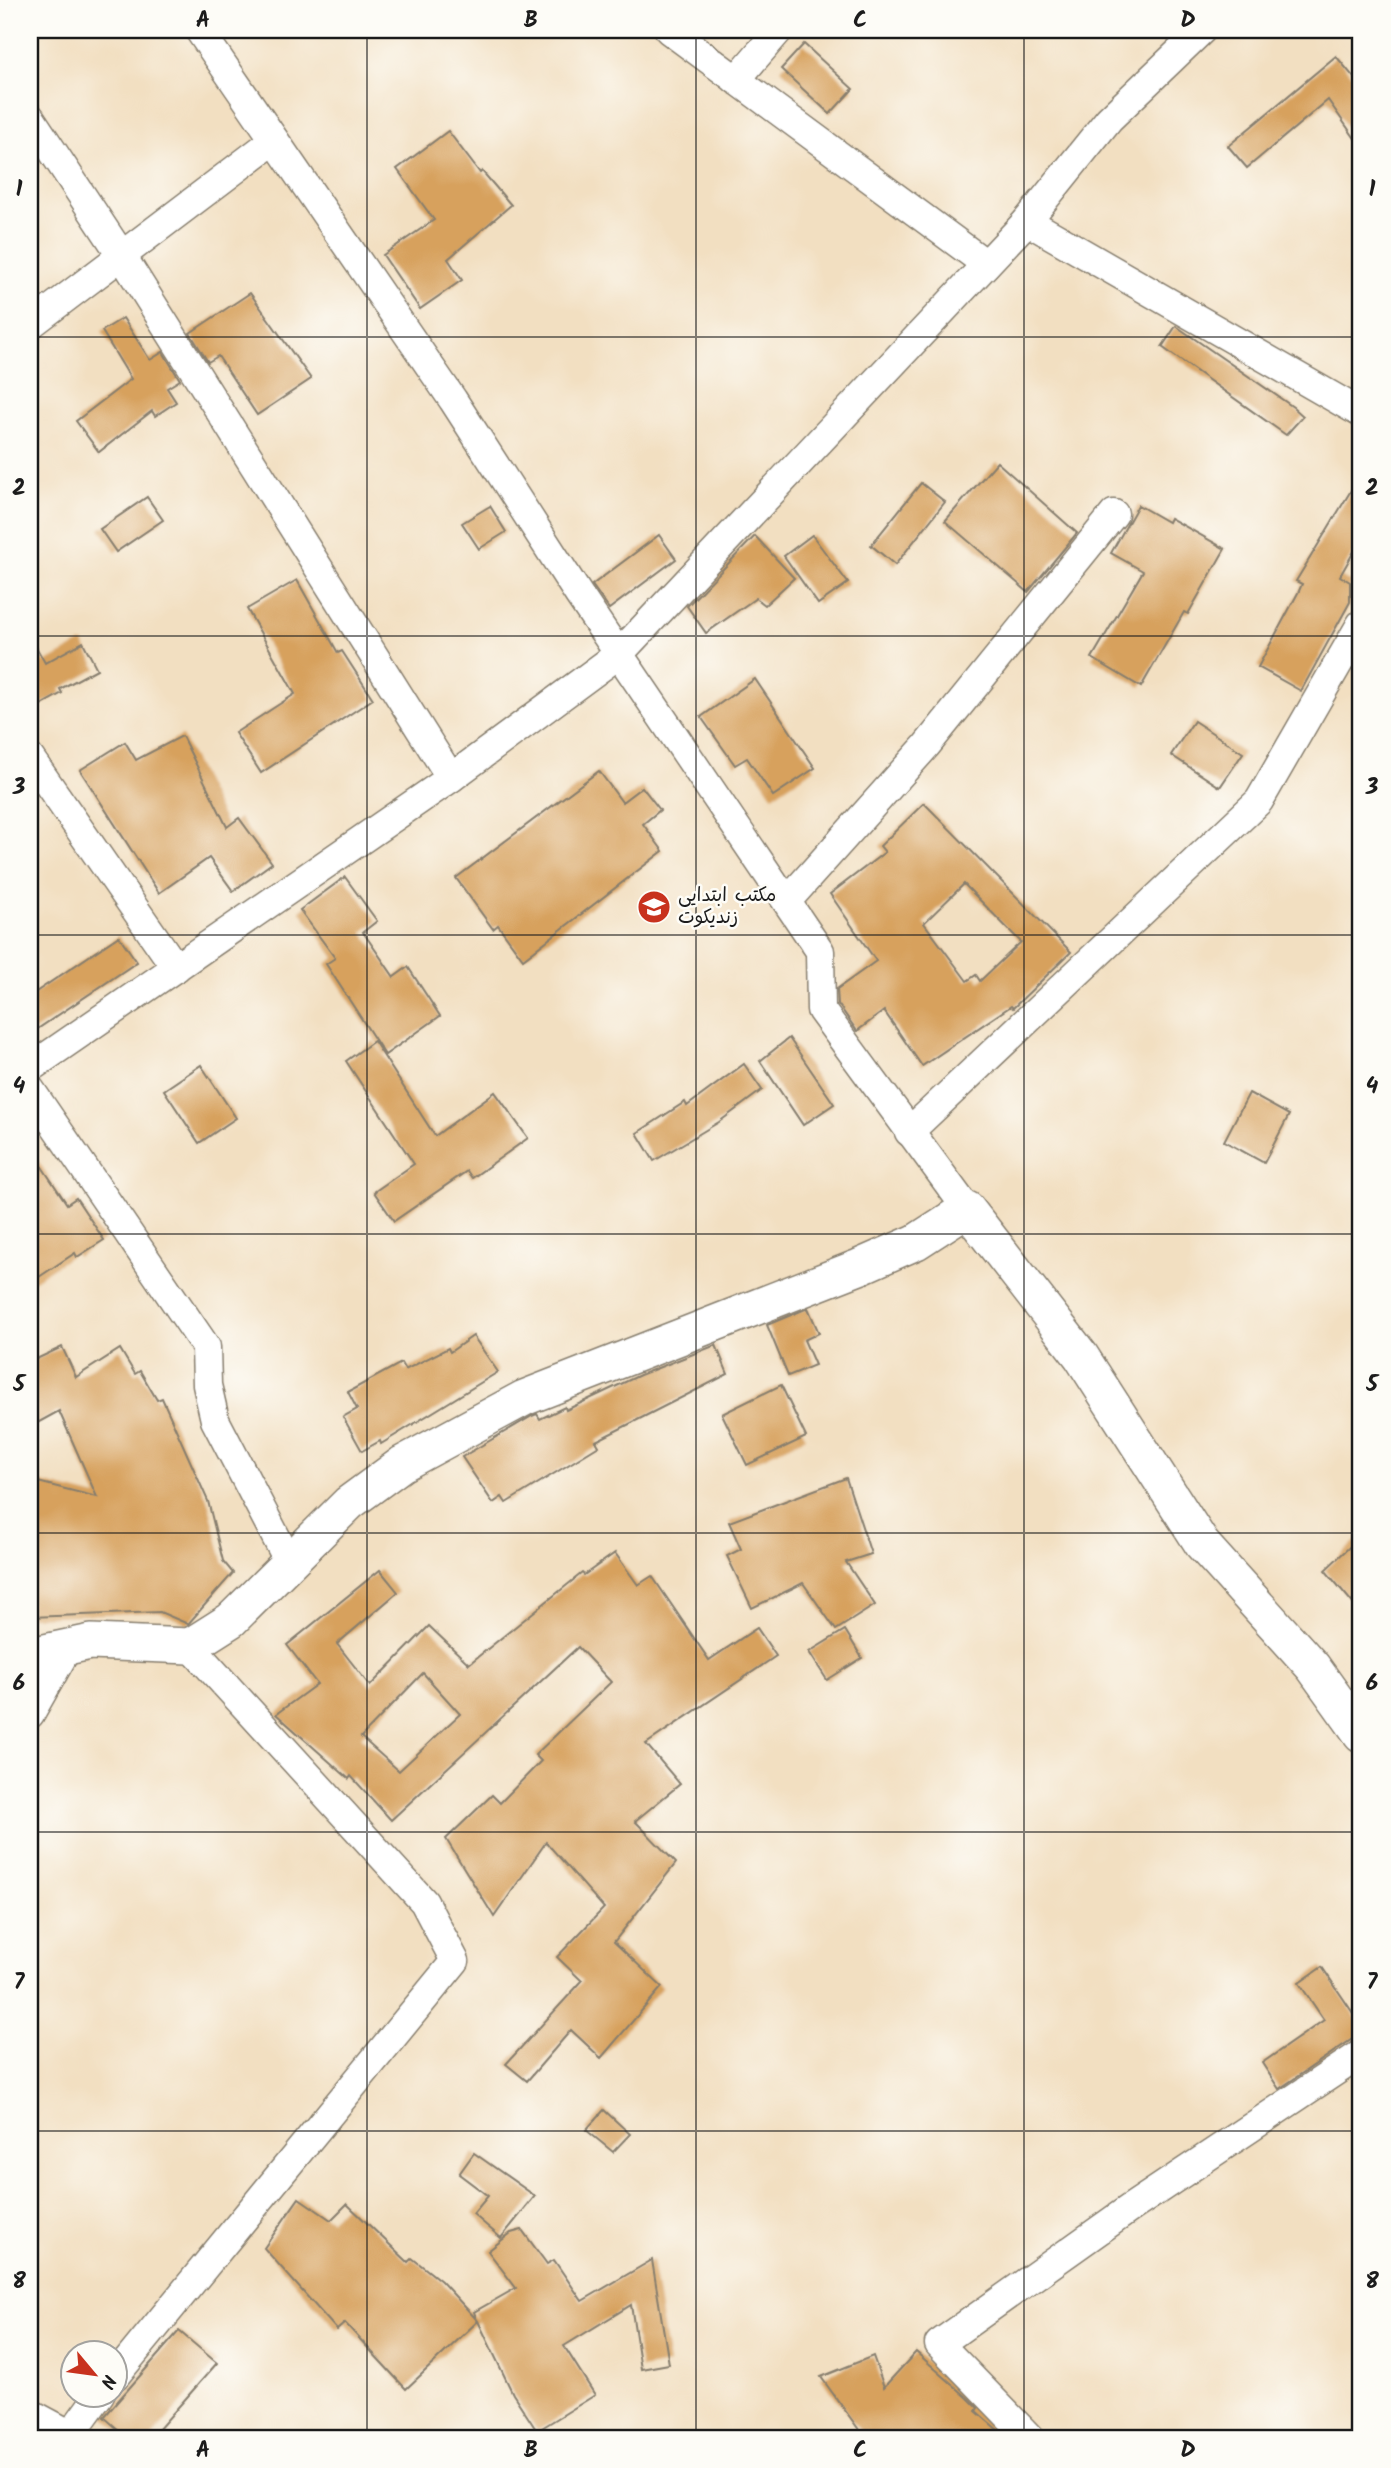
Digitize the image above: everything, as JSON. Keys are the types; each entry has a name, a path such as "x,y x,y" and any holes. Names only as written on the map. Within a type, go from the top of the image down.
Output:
{"street":[{"path":"199,30 453,400 619,654 820,951 821,1010 909,1132 1081,1356 1202,1545 1313,1667 1361,1734"},
{"path":"669,30 986,264"},
{"path":"737,80 779,30"},
{"path":"30,1068 451,778 619,654 1027,221 1109,119 1202,30"},
{"path":"30,117 122,256 451,778"},
{"path":"30,325 274,140"},
{"path":"1027,221 1361,413"},
{"path":"787,901 926,746 1114,514"},
{"path":"909,1132 1258,801 1361,624"},
{"path":"30,758 176,968"},
{"path":"30,1089 206,1347 207,1385 215,1419 289,1562"},
{"path":"30,1655 91,1642 190,1646 231,1620 349,1503 402,1464 524,1398 882,1257 916,1242 967,1209"},
{"path":"130,2358 455,1961 424,1902 190,1646"},
{"path":"30,1714 68,1647"},
{"path":"1030,2438 939,2344 1129,2209 1361,2054"},
{"path":"30,2413 70,2437 91,2408"}],"building":[{"path":"804,44 853,89 830,114 781,69"},
{"path":"1336,56 1361,86 1361,147 1328,100 1247,168 1228,146"},
{"path":"448,131 480,173 482,171 511,205 448,259 462,280 420,309 383,255 434,220 397,169"},
{"path":"250,293 311,379 257,415 218,356 208,362 190,333"},
{"path":"123,318 150,360 163,352 180,380 167,388 176,402 155,416 152,411 99,452 76,421 131,379 102,331"},
{"path":"1176,326 1303,416 1286,435 1162,347"},
{"path":"997,462 1077,533 1028,592 945,521"},
{"path":"1361,474 1361,539 1340,576 1350,582 1350,602 1301,691 1258,667 1299,591 1302,584 1296,581"},
{"path":"921,483 945,502 895,565 871,545"},
{"path":"147,497 163,520 116,552 100,529"},
{"path":"1138,505 1168,522 1170,518 1225,549 1188,614 1184,612 1141,687 1092,658 1143,571 1111,553"},
{"path":"490,506 506,532 479,549 462,523"},
{"path":"659,535 676,559 609,609 592,585"},
{"path":"812,535 848,583 818,604 784,556"},
{"path":"755,536 794,578 765,605 756,598 706,633 687,606"},
{"path":"297,580 338,653 342,651 373,699 261,773 235,733 295,694 247,609"},
{"path":"30,636 45,663 83,642 97,669 60,689 62,693 30,711"},
{"path":"755,679 815,768 773,796 747,758 735,765 701,717"},
{"path":"1194,721 1243,753 1220,787 1171,755"},
{"path":"182,736 227,827 239,818 272,863 233,891 209,858 159,893 80,770 125,742 136,760"},
{"path":"599,771 622,802 642,787 660,810 643,824 663,851 523,959 498,925 493,929 456,878"},
{"path":"924,803 1071,952 1013,1008 1011,1006 922,1066 884,1011 857,1031 838,1004 837,989 876,961 830,894 885,852 880,846","holes":["964,884 1021,942 980,981 976,975 967,981 924,923"]},
{"path":"345,877 377,921 363,932 394,977 408,967 440,1016 385,1055 326,964 335,958 300,910"},
{"path":"119,936 137,962 30,1034 30,996"},
{"path":"789,1038 834,1104 803,1125 760,1061"},
{"path":"374,1041 435,1136 495,1092 528,1138 472,1178 467,1171 394,1221 374,1192 414,1164 346,1061"},
{"path":"744,1064 762,1090 719,1122 654,1161 637,1133 685,1102 687,1106"},
{"path":"201,1065 236,1118 199,1143 164,1090"},
{"path":"1249,1093 1289,1115 1264,1163 1224,1141"},
{"path":"30,1149 67,1204 76,1198 104,1240 77,1257 75,1253 30,1283"},
{"path":"808,1308 819,1333 804,1340 815,1365 788,1376 767,1325"},
{"path":"473,1336 498,1372 381,1444 380,1441 362,1451 343,1417 357,1409 348,1392 401,1363 405,1370 448,1348 450,1352"},
{"path":"716,1345 728,1374 596,1441 599,1446 506,1503 502,1497 493,1503 462,1457 532,1416 537,1414 540,1419 565,1407 566,1410 640,1375"},
{"path":"62,1347 76,1377 120,1349 135,1374 140,1371 157,1400 162,1398 208,1501 223,1561 233,1573 188,1624 160,1612 30,1617 30,1480 97,1497 59,1411 30,1427 30,1362"},
{"path":"781,1385 806,1437 747,1465 722,1414"},
{"path":"846,1478 871,1554 846,1562 875,1605 836,1630 803,1583 752,1608 727,1556 741,1549 729,1522"},
{"path":"1361,1536 1361,1613 1325,1570"},
{"path":"615,1553 638,1585 652,1576 709,1660 757,1628 776,1656 646,1744 680,1784 635,1821 676,1863 614,1942 662,1987 601,2058 571,2030 527,2081 506,2064 582,1981 557,1957 604,1908 546,1842 494,1917 446,1839 492,1795 500,1803 541,1761 535,1755 611,1682 578,1647 391,1820 351,1776 349,1779 276,1714 317,1684 287,1645 380,1570 398,1592 337,1644 370,1686 429,1626 469,1664 582,1573 584,1575","holes":["423,1673 460,1714 399,1771 361,1737"]},
{"path":"845,1630 862,1658 827,1680 809,1652"},
{"path":"1322,1967 1361,2025 1361,2033 1279,2089 1262,2063 1324,2020 1299,1983"},
{"path":"604,2110 630,2134 613,2152 586,2130"},
{"path":"474,2153 535,2196 501,2238 473,2214 488,2196 459,2174"},
{"path":"299,2198 331,2220 347,2204 408,2262 412,2258 441,2281 477,2320 474,2312 516,2288 488,2251 511,2233 522,2230 547,2264 554,2260 582,2301 652,2260 669,2364 641,2369 631,2305 564,2346 595,2395 537,2431 513,2394 478,2321 406,2389 345,2323 337,2330 264,2248"},
{"path":"179,2331 217,2363 151,2438 128,2438 104,2417 112,2408 130,2408 130,2387"},
{"path":"916,2352 968,2398 978,2408 976,2411 1007,2438 865,2438 821,2377 873,2356 884,2387"}],"place":[{"name":"مکتب ابتدایی زندیکوت","path":"654,907"}]}
